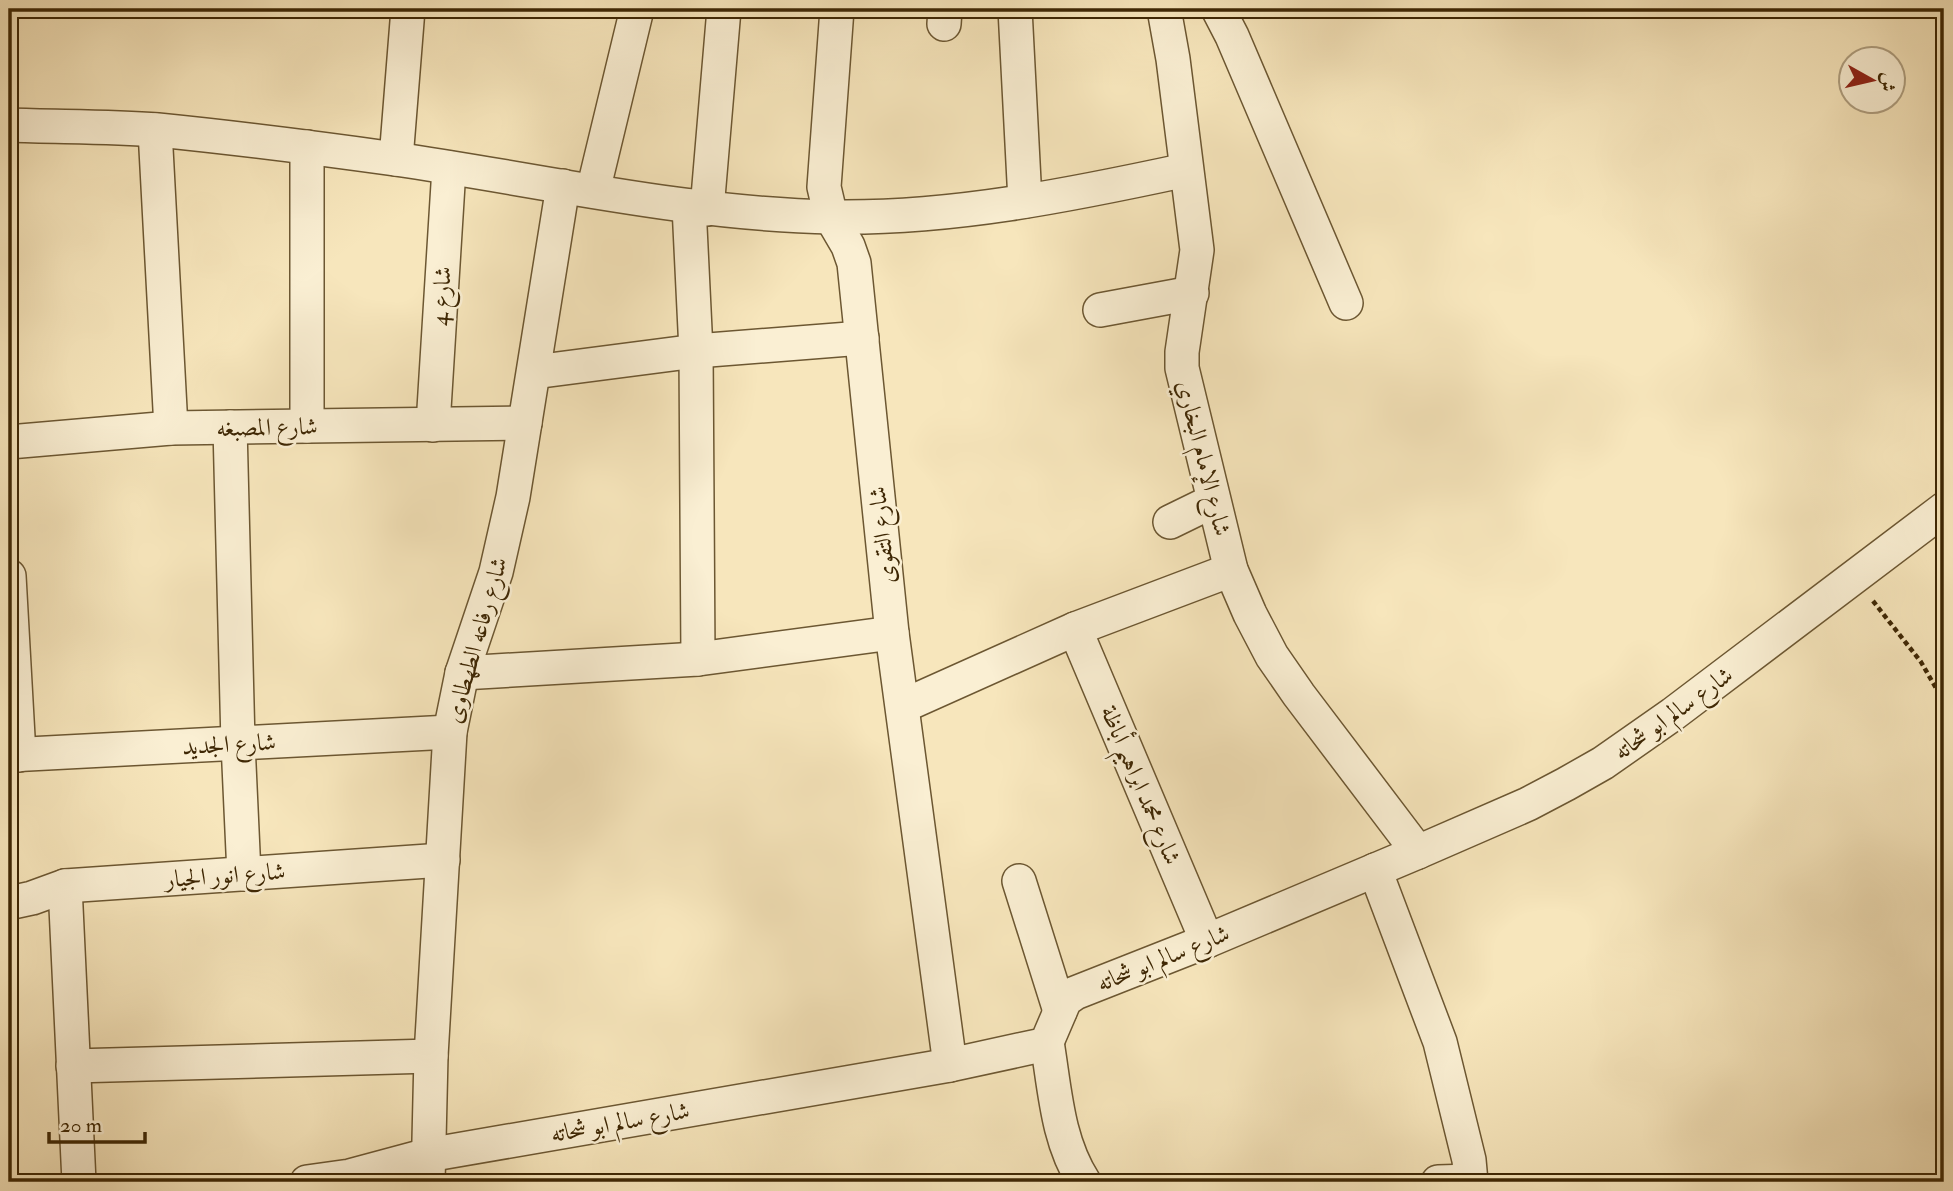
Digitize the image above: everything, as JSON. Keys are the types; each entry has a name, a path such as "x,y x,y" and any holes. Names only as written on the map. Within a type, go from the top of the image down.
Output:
{"street":[{"path":"396,159 408,9"},
{"name":"شارع رفاعه الطهطاوى","path":"428,1168 430,1056 450,732 462,673 485,610 502,547 534,372 578,189 637,9"},
{"path":"698,659 698,207 724,9"},
{"name":"شارع التقوى","path":"837,9 824,187 831,217 848,246 854,263 892,633 950,1065"},
{"path":"1015,9 1025,201"},
{"name":"شارع الإمام البخاري","path":"1164,9 1197,250 1182,368 1231,570 1272,656 1418,852"},
{"path":"1218,9 1346,303"},
{"path":"9,125 155,130 307,147 698,207 831,217 923,214 1025,201 1186,170"},
{"path":"155,130 171,428"},
{"path":"307,147 307,426"},
{"name":"شارع 4","path":"433,425 449,167"},
{"path":"1100,310 1192,293"},
{"path":"534,372 696,351 862,338"},
{"name":"شارع المصبغه","path":"9,442 171,428 525,423"},
{"path":"230,427 244,874"},
{"path":"1170,522 1213,501"},
{"name":"شارع سالم ابو شحاته","path":"307,1182 428,1168 950,1065 1047,1042 1065,1000 1075,993 1418,852 1528,804 1603,763 1674,715 1944,509"},
{"path":"903,706 1075,629 1231,570"},
{"path":"9,576 14,755"},
{"name":"شارع محمد ابراهيم أباظة","path":"1075,629 1207,941"},
{"path":"462,673 698,659 892,633"},
{"name":"شارع الجديد","path":"14,755 450,732"},
{"name":"شارع انور الجيار","path":"9,903 65,886 443,860"},
{"path":"1375,870 1440,1042 1469,1160 1471,1182 1438,1182"},
{"path":"1019,881 1059,1011"},
{"path":"65,886 79,1182"},
{"path":"1047,1042 1063,1141 1084,1182"},
{"path":"73,1066 430,1056"}],"path":[{"path":"1855,578 1921,662 1944,702"}]}
